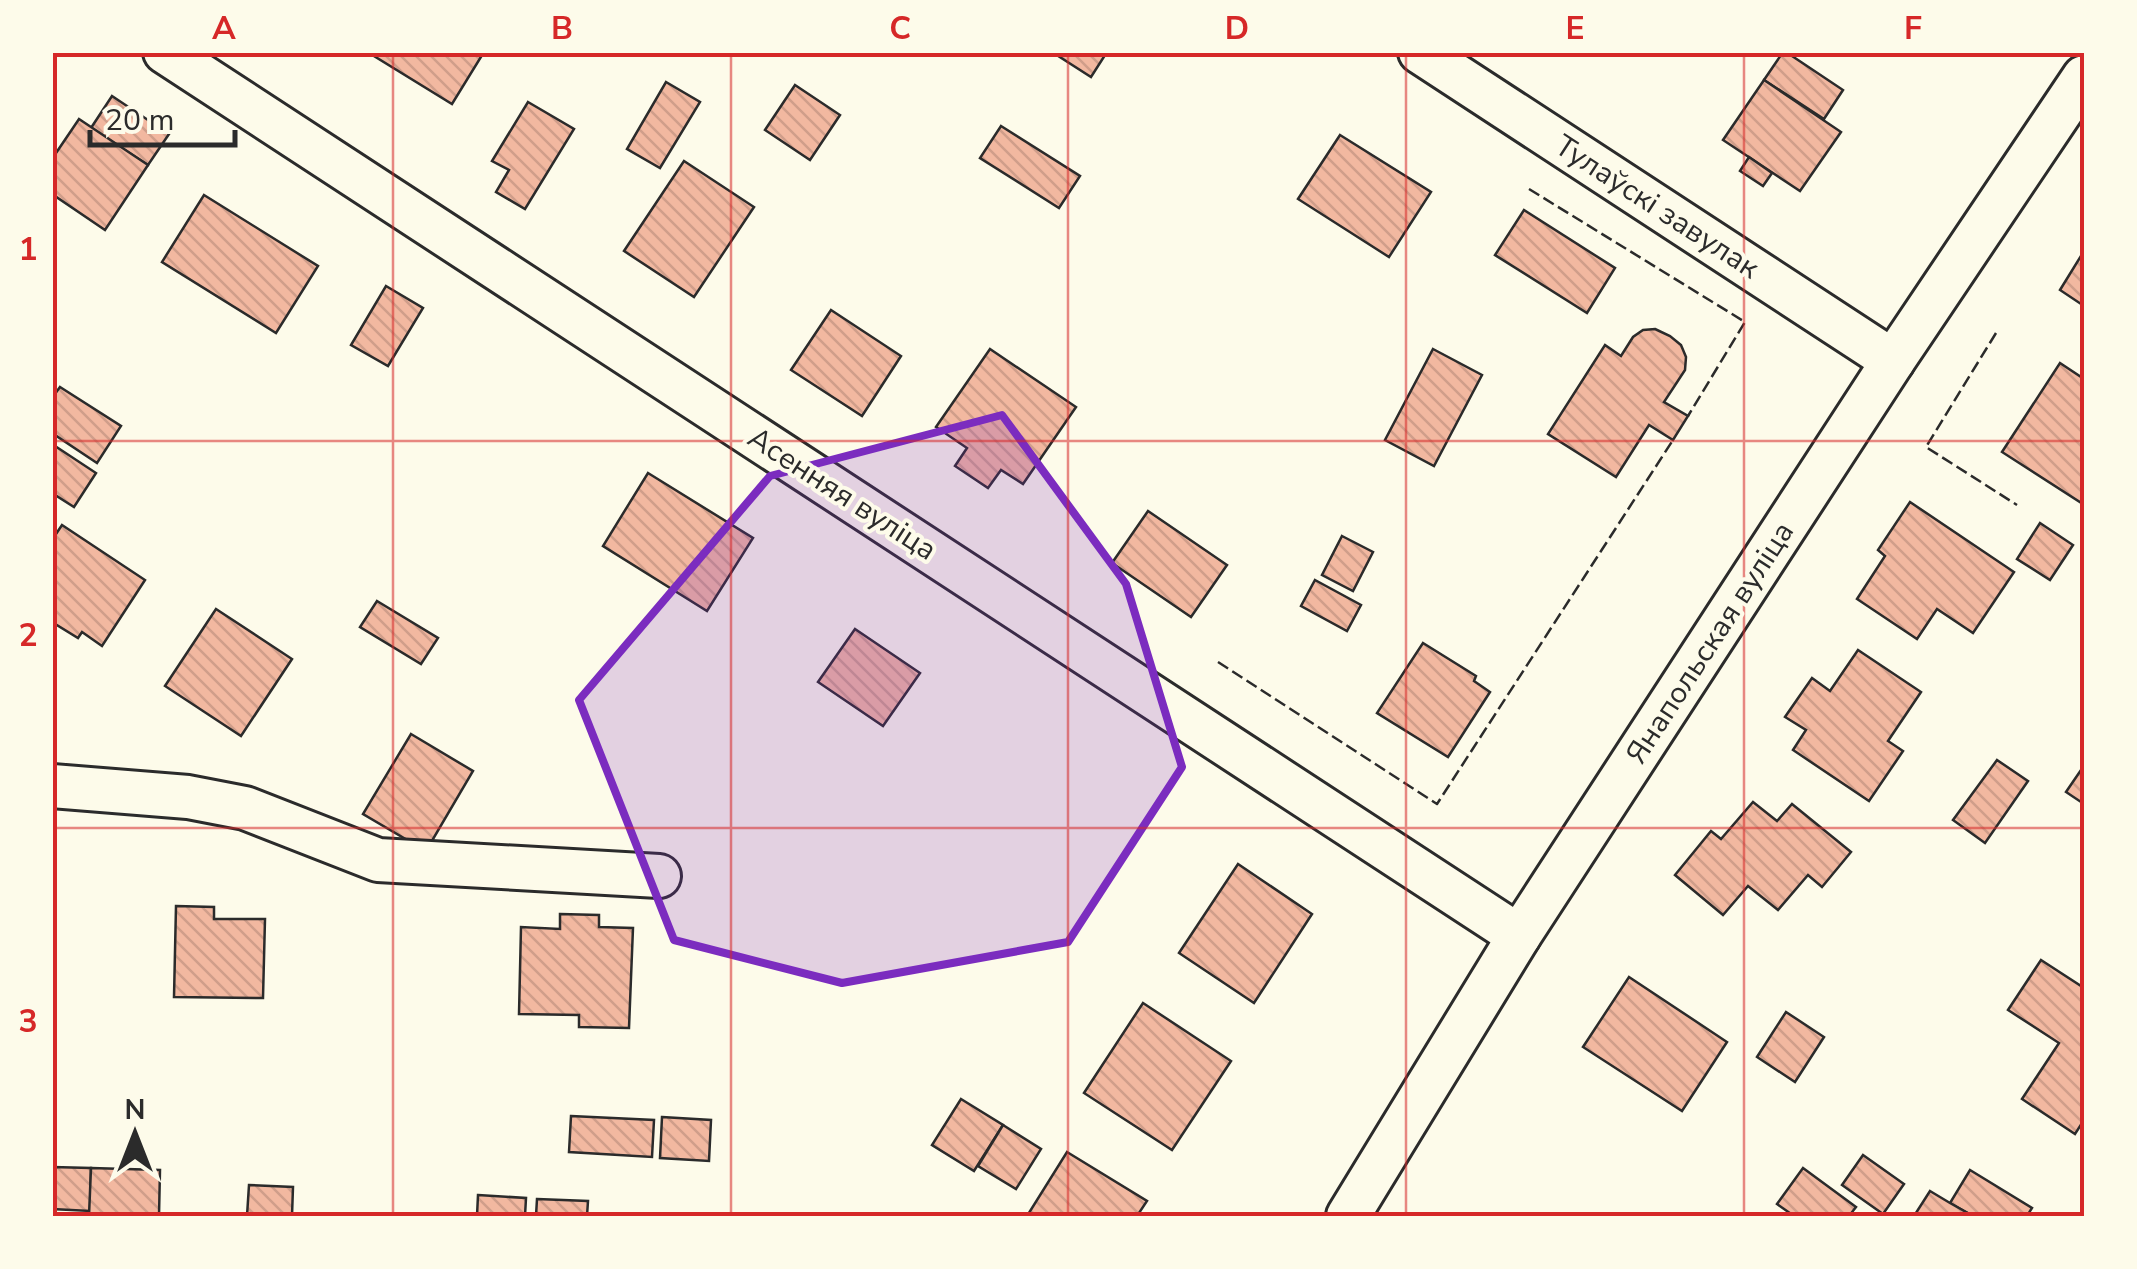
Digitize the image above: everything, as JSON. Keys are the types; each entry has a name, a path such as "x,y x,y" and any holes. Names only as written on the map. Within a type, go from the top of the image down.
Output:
{"street":[{"name":"Асенняя вуліца","path":"165,52 1519,936"},
{"name":"Тулаўскі завулак","path":"1420,52 1893,361"},
{"name":"Янапольская вуліца","path":"1348,1216 1519,936 1893,361 2084,77"},
{"path":"52,786 188,797 245,808 378,860 659,876"}],"highlighted area":[{"path":"1002,415 1126,584 1182,767 1068,942 842,983 674,940 579,700 770,476"}],"building":[{"path":"376,52 484,52 452,104 374,56"},
{"path":"1052,52 1107,52 1091,77"},
{"path":"1783,52 1843,90 1824,119 1764,80"},
{"path":"1764,80 1841,132 1800,191 1723,140"},
{"path":"666,82 700,102 660,168 627,149"},
{"path":"795,85 840,115 810,160 765,130"},
{"path":"112,96 169,134 148,165 91,128"},
{"path":"528,102 574,129 525,209 496,192 509,170 492,161"},
{"path":"79,119 148,165 105,230 52,194 52,159"},
{"path":"1001,126 1080,176 1059,208 980,158"},
{"path":"1340,135 1431,192 1389,257 1298,199"},
{"path":"1749,157 1772,173 1763,186 1740,171"},
{"path":"684,161 754,207 694,297 624,251"},
{"path":"204,195 318,266 276,333 162,262"},
{"path":"1524,210 1615,268 1587,313 1495,255"},
{"path":"2084,251 2084,306 2060,290"},
{"path":"386,286 423,308 388,366 351,345"},
{"path":"831,310 901,356 862,416 791,370"},
{"path":"1655,329 1681,345 1686,357 1685,370 1664,402 1688,416 1673,440 1649,425 1616,477 1548,434 1605,345 1621,356 1633,337 1643,330"},
{"path":"990,349 1076,407 1023,484 1001,470 988,488 955,466 967,448 936,427"},
{"path":"1433,349 1482,375 1434,466 1385,440"},
{"path":"2060,363 2084,379 2083,504 2002,452"},
{"path":"60,387 121,426 97,463 52,433 52,398"},
{"path":"52,444 96,473 74,507 52,493"},
{"path":"648,473 753,538 707,611 603,546"},
{"path":"1910,502 2014,572 1973,633 1937,609 1917,639 1857,599 1885,556 1878,550"},
{"path":"1148,511 1227,565 1191,617 1112,563"},
{"path":"2040,523 2073,545 2050,580 2017,559"},
{"path":"62,525 145,580 102,646 82,632 78,638 52,622 52,540"},
{"path":"1342,536 1373,552 1353,591 1322,575"},
{"path":"1315,580 1361,605 1347,631 1301,606"},
{"path":"377,601 438,638 421,664 360,627"},
{"path":"216,609 292,659 241,736 165,686"},
{"path":"855,629 920,673 883,726 818,682"},
{"path":"1423,643 1476,676 1474,681 1490,692 1448,757 1377,713"},
{"path":"1858,650 1921,692 1888,741 1903,751 1869,801 1793,750 1806,730 1785,717 1812,678 1830,691"},
{"path":"411,734 473,771 426,851 363,814"},
{"path":"1997,760 2028,781 1985,843 1953,820"},
{"path":"2081,770 2084,772 2084,804 2066,792"},
{"path":"1753,802 1777,821 1792,804 1851,852 1822,887 1808,875 1778,910 1748,886 1723,915 1675,875 1711,831 1721,839"},
{"path":"1238,864 1312,914 1254,1003 1179,953"},
{"path":"176,906 214,907 214,919 265,919 263,998 174,997"},
{"path":"560,914 599,915 599,927 633,928 629,1028 579,1027 579,1015 519,1014 521,927 560,929"},
{"path":"2041,960 2084,988 2084,1120 2075,1134 2022,1099 2059,1043 2008,1010"},
{"path":"1629,977 1727,1042 1682,1111 1583,1047"},
{"path":"1143,1003 1231,1061 1172,1150 1084,1093"},
{"path":"1786,1012 1824,1037 1795,1082 1757,1057"},
{"path":"961,1099 1003,1125 974,1171 932,1145"},
{"path":"571,1116 654,1120 652,1157 569,1152"},
{"path":"662,1117 711,1120 709,1161 660,1158"},
{"path":"1003,1125 1041,1149 1016,1189 978,1166"},
{"path":"1067,1152 1147,1201 1137,1216 1027,1216"},
{"path":"1863,1155 1904,1184 1883,1214 1842,1185"},
{"path":"52,1167 91,1168 90,1211 52,1209"},
{"path":"91,1168 160,1170 159,1216 89,1216"},
{"path":"1803,1168 1856,1207 1849,1216 1794,1216 1777,1204"},
{"path":"1970,1170 2032,1208 2027,1216 1973,1216 1950,1203"},
{"path":"249,1185 293,1187 292,1216 247,1216"},
{"path":"1930,1191 1950,1203 1973,1216 1914,1216"},
{"path":"478,1195 526,1198 525,1216 477,1216"},
{"path":"537,1199 588,1201 587,1216 536,1216"}],"fence":[{"path":"1529,189 1745,322 1688,416"},
{"path":"1996,333 1926,447 2017,505"},
{"path":"1218,662 1437,804 1673,440"}]}
